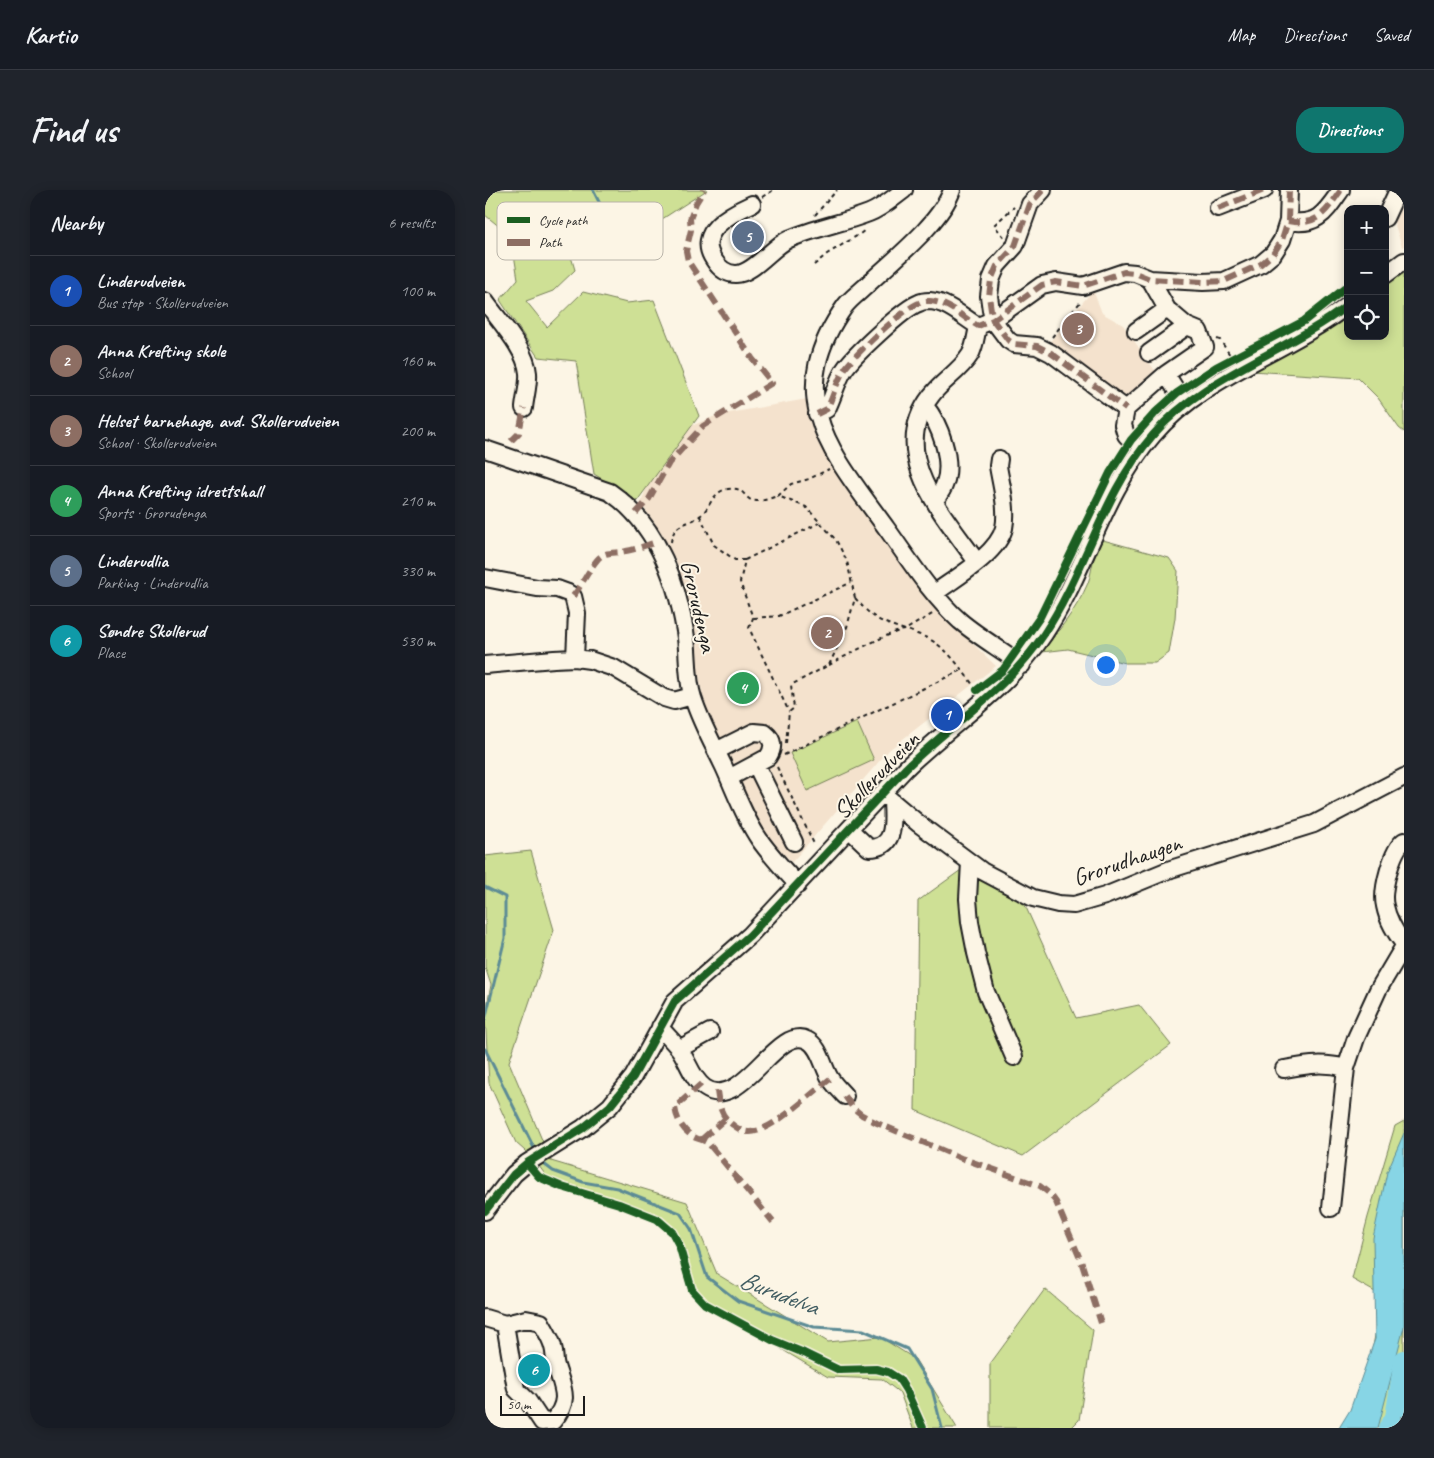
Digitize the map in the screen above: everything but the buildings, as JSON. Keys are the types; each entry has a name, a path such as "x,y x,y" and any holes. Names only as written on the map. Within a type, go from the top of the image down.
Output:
{"street":[{"path":"752,204 726,219 710,234 707,244 710,254 718,266 726,272 737,274 751,268 788,240 871,212 904,190"},
{"path":"952,190 949,200 936,219 847,304 831,327 819,360 815,381 817,414 821,428 840,464 940,600 962,622 1022,665"},
{"path":"977,562 925,487 913,441 916,425 930,397 971,354 991,310 989,296 991,280 997,266 1015,246 1030,204 1043,190"},
{"path":"1218,208 1264,190"},
{"path":"986,323 1049,282 1083,286 1124,272 1135,273 1150,279 1203,282 1230,279 1261,264 1273,254 1282,240 1288,221 1289,190"},
{"path":"1288,221 1302,223 1318,218 1325,213 1341,190"},
{"path":"1389,209 1398,190"},
{"path":"1389,269 1404,261"},
{"path":"1131,440 1126,435 1123,425 1126,409 1166,374 1205,347 1193,328 1167,309 1150,279"},
{"path":"485,301 526,361 529,375 524,408"},
{"path":"817,414 827,409 844,370 877,335 914,305 919,302 932,301 986,323 1014,344 1037,346 1051,353 1126,409"},
{"path":"1135,331 1167,309"},
{"name":"Skollerudveien","path":"485,1211 514,1174 527,1163 583,1128 610,1106 633,1077 675,1001 750,935 849,830 887,798 923,751 981,692 1008,680 1022,665 1046,632 1062,603 1121,479 1153,434 1185,404 1238,371 1304,336 1344,309"},
{"path":"1149,353 1193,328"},
{"path":"1166,374 1185,404"},
{"path":"925,406 933,415 940,430 947,464 945,482 935,500"},
{"name":"Grorudenga","path":"485,449 610,492 636,513 653,536 672,577 685,630 692,696 702,724 758,838 798,885"},
{"path":"940,600 977,562 989,553 1004,528 1005,514 998,466 999,459"},
{"path":"485,578 569,592 573,596 577,614 575,658"},
{"path":"485,665 575,658 590,660 615,668 664,698 674,701 692,696"},
{"path":"716,751 754,732 765,733 771,740 772,752 768,757 729,778"},
{"path":"756,765 794,842"},
{"name":"Grorudhaugen","path":"887,798 982,872 1033,898 1058,904 1073,904 1105,896 1171,869 1314,824 1404,777"},
{"path":"849,830 869,848 878,848 885,844 892,830 887,798"},
{"path":"1331,1208 1346,1068 1356,1038 1378,990 1404,945 1392,928 1384,904 1388,870 1400,844 1404,840"},
{"path":"970,862 968,899 976,953 986,992 1014,1057"},
{"path":"660,1027 679,1049 698,1080 705,1088 711,1091 724,1092 734,1089 782,1045 799,1038 806,1039 814,1046 830,1079 845,1096"},
{"path":"679,1049 710,1032"},
{"path":"1284,1069 1329,1064 1346,1068"},
{"path":"485,1318 505,1324 516,1389 528,1401 542,1422 553,1421 561,1412 564,1397 553,1345 541,1322 526,1319 505,1324"}],"path":[{"path":"813,217 837,190"},
{"path":"814,265 865,229"},
{"path":"1037,346 1049,341 1082,301 1083,286"},
{"path":"1193,328 1220,340 1232,359"},
{"path":"1224,363 1241,354"},
{"path":"663,555 670,548 672,534 680,525 700,516 716,494 725,489 736,489 744,493 751,500 760,501 778,496 791,484 809,479 840,464"},
{"path":"778,496 806,507 836,540 847,561 855,598 869,614 880,621 927,637 941,646 981,692"},
{"path":"700,516 713,545 735,560 745,560 821,522"},
{"path":"745,560 740,582 753,618 749,628 789,712 784,755"},
{"path":"753,618 779,616 851,582"},
{"path":"829,665 847,626 855,598"},
{"path":"789,712 794,708 791,685 882,638 905,630 940,600"},
{"path":"780,760 784,755 962,670"},
{"path":"776,765 815,846"}],"shaded area":[{"path":"1404,202 1404,246 1402,247 1394,222"},
{"path":"1093,290 1102,313 1123,325 1156,372 1127,404 1048,344"},
{"path":"807,399 814,428 838,475 928,601 996,666 889,750 792,862 766,837 705,710 685,598 675,558 641,503 658,454 686,428 718,415"}],"green space":[{"path":"485,190 707,190 663,218 663,202 497,202 497,225 485,215"},
{"path":"515,260 572,260 575,270 553,291 526,301 547,327 583,292 627,303 654,300 699,416 637,501 594,474 576,361 538,357 500,300 518,279"},
{"path":"1404,270 1404,432 1399,428 1378,398 1358,378 1252,371 1344,316 1344,340 1389,340 1389,281"},
{"path":"1103,540 1169,558 1178,571 1175,618 1169,653 1155,663 1125,663 1068,649 1042,652 1084,593 1093,561"},
{"path":"857,722 874,760 807,791 790,753"},
{"path":"531,851 554,930 509,1062 551,1161 687,1202 717,1274 828,1342 880,1337 915,1359 957,1428 913,1428 900,1393 882,1379 828,1377 709,1306 687,1282 676,1244 652,1216 550,1181 533,1158 516,1143 489,1083 485,1016 491,985 485,967 485,856"},
{"path":"961,870 1024,903 1076,1018 1139,1005 1171,1045 1023,1156 915,1110 918,901"},
{"path":"1404,1121 1404,1428 1349,1428 1372,1352 1382,1296 1352,1279 1395,1126"},
{"path":"1045,1289 1093,1330 1079,1420 1071,1428 990,1428 990,1364"}],"water":[{"path":"1404,1133 1404,1327 1378,1428 1339,1428 1350,1410 1375,1339 1373,1238 1387,1172"}],"waterway":[{"path":"593,190 599,202"},
{"name":"Burudelva","path":"485,887 505,897 505,938 485,1020"},
{"name":"Burudelva","path":"485,1049 534,1148"},
{"name":"Burudelva","path":"544,1164 553,1171 583,1182 617,1188 680,1213 691,1229 707,1277 738,1301 814,1327 863,1330 907,1349 932,1389 942,1428"},
{"path":"1389,1428 1395,1417 1404,1360"}],"marked path":[{"path":"636,513 649,499 669,463 703,426 772,383 752,358 688,261 686,251 691,230 690,219 696,203 704,190"},
{"path":"1043,190 1030,204 1015,246 997,266 991,280 989,296 993,320 1008,340 1014,344 1037,346 1051,353 1126,409"},
{"path":"1218,208 1264,190"},
{"path":"817,414 827,409 844,370 857,354 891,323 920,302 930,301 943,304 978,326 993,320 1042,285 1056,282 1083,286 1124,272 1135,273 1150,279 1203,282 1224,281 1261,264 1273,254 1282,240 1288,221 1289,190"},
{"path":"1288,221 1307,222 1320,216 1331,205 1341,190"},
{"path":"511,441 519,433 524,408"},
{"path":"573,596 594,564 603,555 622,552 657,542"},
{"path":"717,1091 720,1106 726,1118 739,1129 750,1132 769,1126 780,1119 830,1079"},
{"path":"701,1084 675,1107 679,1121 692,1136 708,1143 773,1222"},
{"path":"845,1096 853,1108 877,1123 961,1158 1040,1186 1050,1194 1056,1202 1081,1261 1101,1323"},
{"path":"702,1139 725,1119"},
{"path":"1401,1428 1404,1417"}],"cycle path":[{"path":"977,690 1003,670 1040,617 1110,473 1131,440 1156,412 1177,393 1216,367 1304,321 1344,289"},
{"path":"485,1211 514,1174 527,1163 583,1128 610,1106 633,1077 675,1001 750,935 906,768 997,689 1030,654 1059,610 1120,482 1135,458 1153,435 1173,414 1196,396 1299,337 1344,308"},
{"path":"527,1163 539,1177 562,1187 619,1204 657,1219 672,1232 679,1245 692,1290 705,1304 772,1340 839,1370 876,1369 888,1372 899,1379 923,1428"}],"place":[{"name":"Linderudlia","path":"748,237"},
{"name":"Helset barnehage, avd. Skollerudveien","path":"1078,329"},
{"name":"Anna Krefting skole","path":"827,633"},
{"name":"Anna Krefting idrettshall","path":"743,688"},
{"name":"Linderudveien","path":"947,715"},
{"name":"Søndre Skollerud","path":"534,1370"}]}
